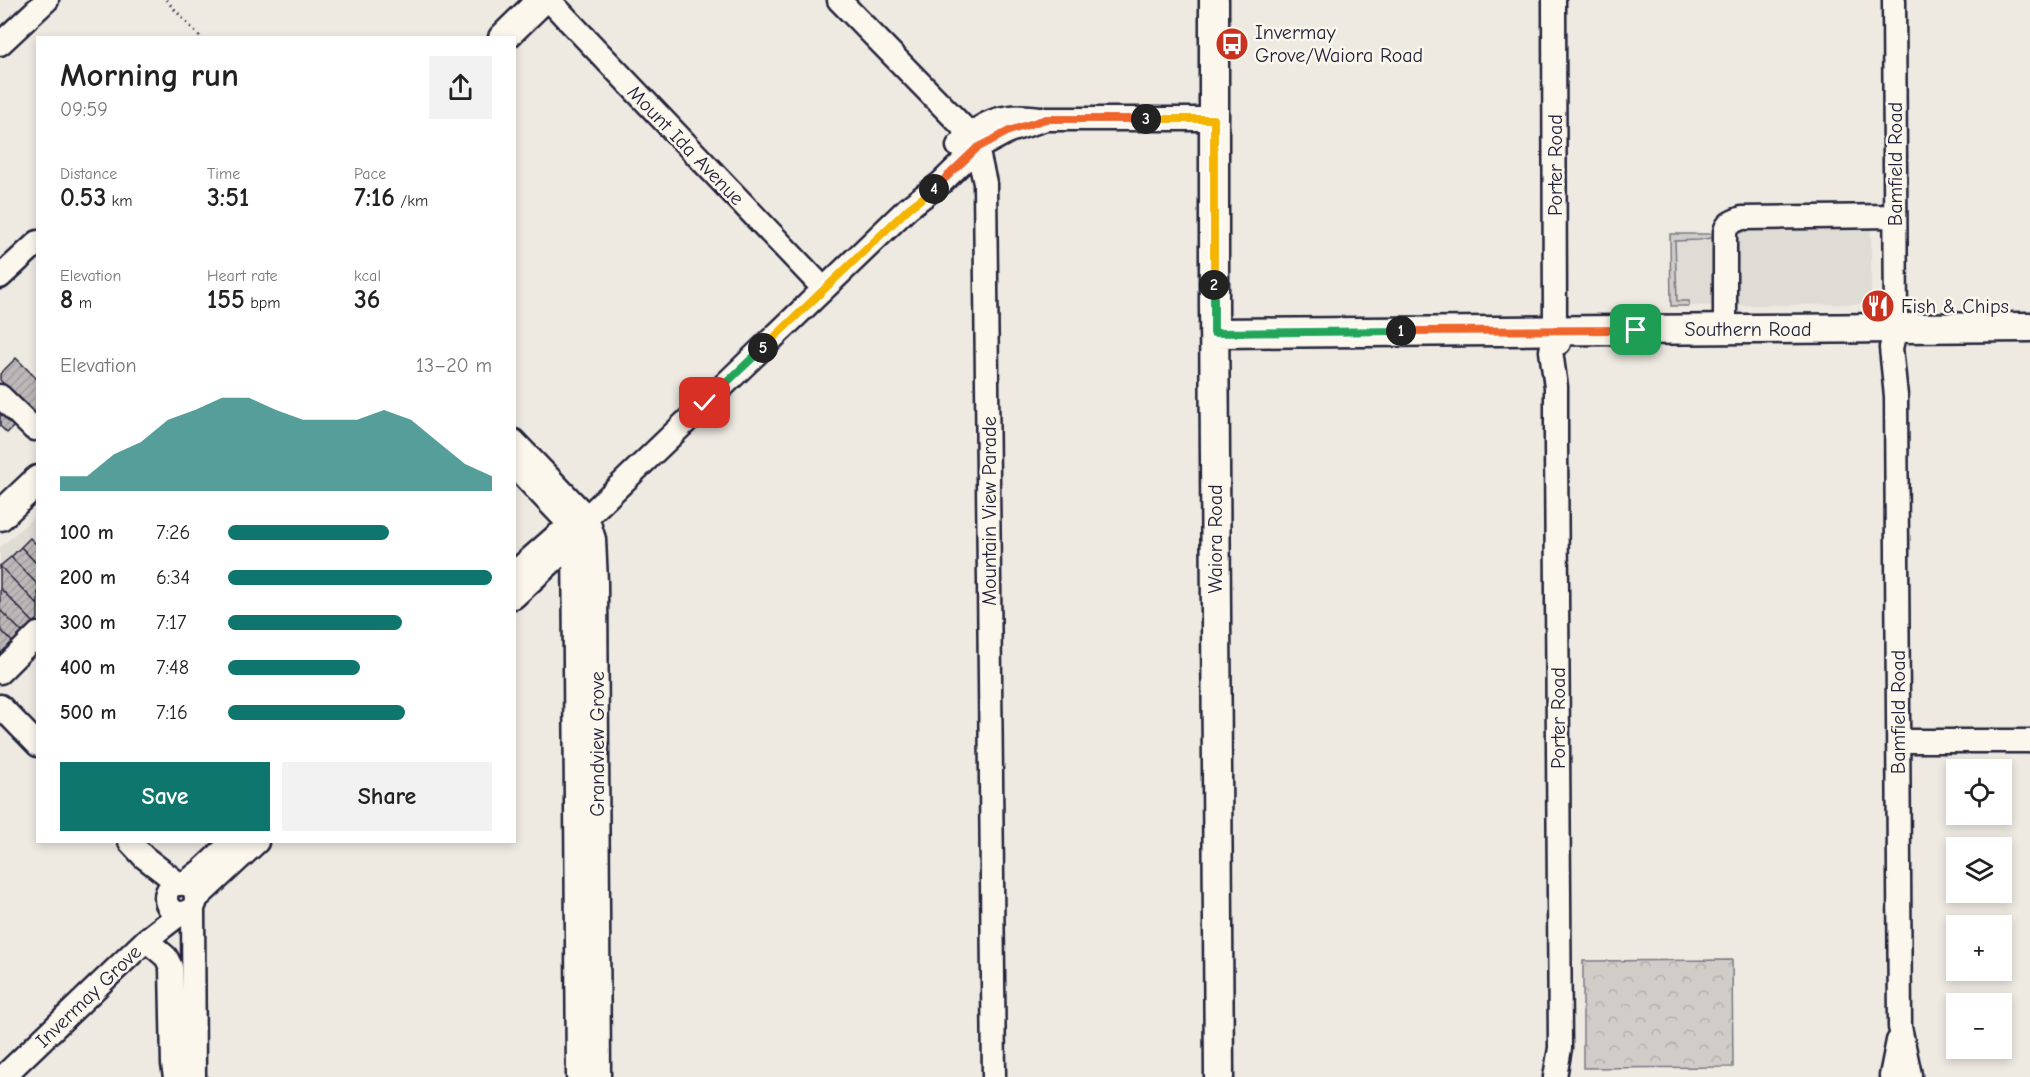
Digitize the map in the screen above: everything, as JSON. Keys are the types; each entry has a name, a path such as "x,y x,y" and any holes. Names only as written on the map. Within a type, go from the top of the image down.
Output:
{"main road":[{"path":"505,36 542,0"},
{"name":"Waiora Road","path":"1214,0 1219,1077"},
{"name":"Southern Road","path":"1214,333 2030,327"},
{"path":"0,516 36,482"}],"street":[{"path":"0,45 47,0"},
{"name":"Mount Ida Avenue","path":"549,0 824,289"},
{"name":"Mountain View Parade","path":"839,0 901,65 957,118 973,141 985,183 994,1077"},
{"name":"Porter Road","path":"1554,0 1555,330 1551,351 1556,387 1560,1048 1564,1077"},
{"name":"Bamfield Road","path":"1894,0 1896,328 1891,348 1896,396 1901,1076"},
{"path":"516,571 540,549 577,526 909,208 941,183 973,141 977,128 1010,116 1025,115 1046,119 1214,119"},
{"path":"1725,329 1725,232 1730,223 1742,218 1895,216"},
{"path":"0,277 36,244"},
{"path":"0,396 34,429"},
{"name":"Grandview Grove","path":"516,444 577,526 578,1077"},
{"name":"Grandview Grove","path":"516,468 577,526 594,539 599,1077"},
{"path":"516,595 568,547 577,526"},
{"path":"0,672 36,636"},
{"path":"0,706 36,743"},
{"path":"1899,741 2030,741"},
{"name":"Invermay Grove","path":"3,1077 146,940 202,870 231,843"},
{"name":"Invermay Grove","path":"181,898 256,843"},
{"path":"137,849 181,898 195,1077"},
{"path":"146,940 166,957 171,966 172,1064 175,1077"},
{"name":"Porter Road","path":"1556,1077 1560,1048"}],"path":[{"path":"166,0 199,36"}],"shaded area":[{"path":"1871,211 1871,297 1864,304 1671,306 1670,234 1721,234 1720,213"},
{"path":"36,515 36,646 0,681 0,548"}],"green space":[{"path":"1670,234 1721,234 1721,236 1699,240 1675,241 1677,301 1689,301 1689,306 1671,306"},
{"path":"1732,960 1733,1067 1583,1068 1583,961"}],"building":[{"path":"16,358 36,378 36,417 0,380 0,374"},
{"path":"0,408 16,424 7,433 0,426"},
{"path":"30,538 36,544 36,563 21,547"},
{"path":"21,547 36,563 36,583 11,557"},
{"path":"11,557 36,583 36,603 0,566"},
{"path":"0,566 36,603 36,621 34,623 0,588"},
{"path":"0,588 34,623 28,638 0,610"},
{"path":"0,610 28,638 18,648 0,629"},
{"path":"0,629 18,648 0,665"}],"place":[{"name":"Invermay Grove/Waiora Road","path":"1232,44"},
{"name":"Fish & Chips","path":"1878,306"}],"route":[{"path":"705,403 909,208 941,183 977,148 1009,131 1046,119 1214,119 1214,333 1636,330"}]}
